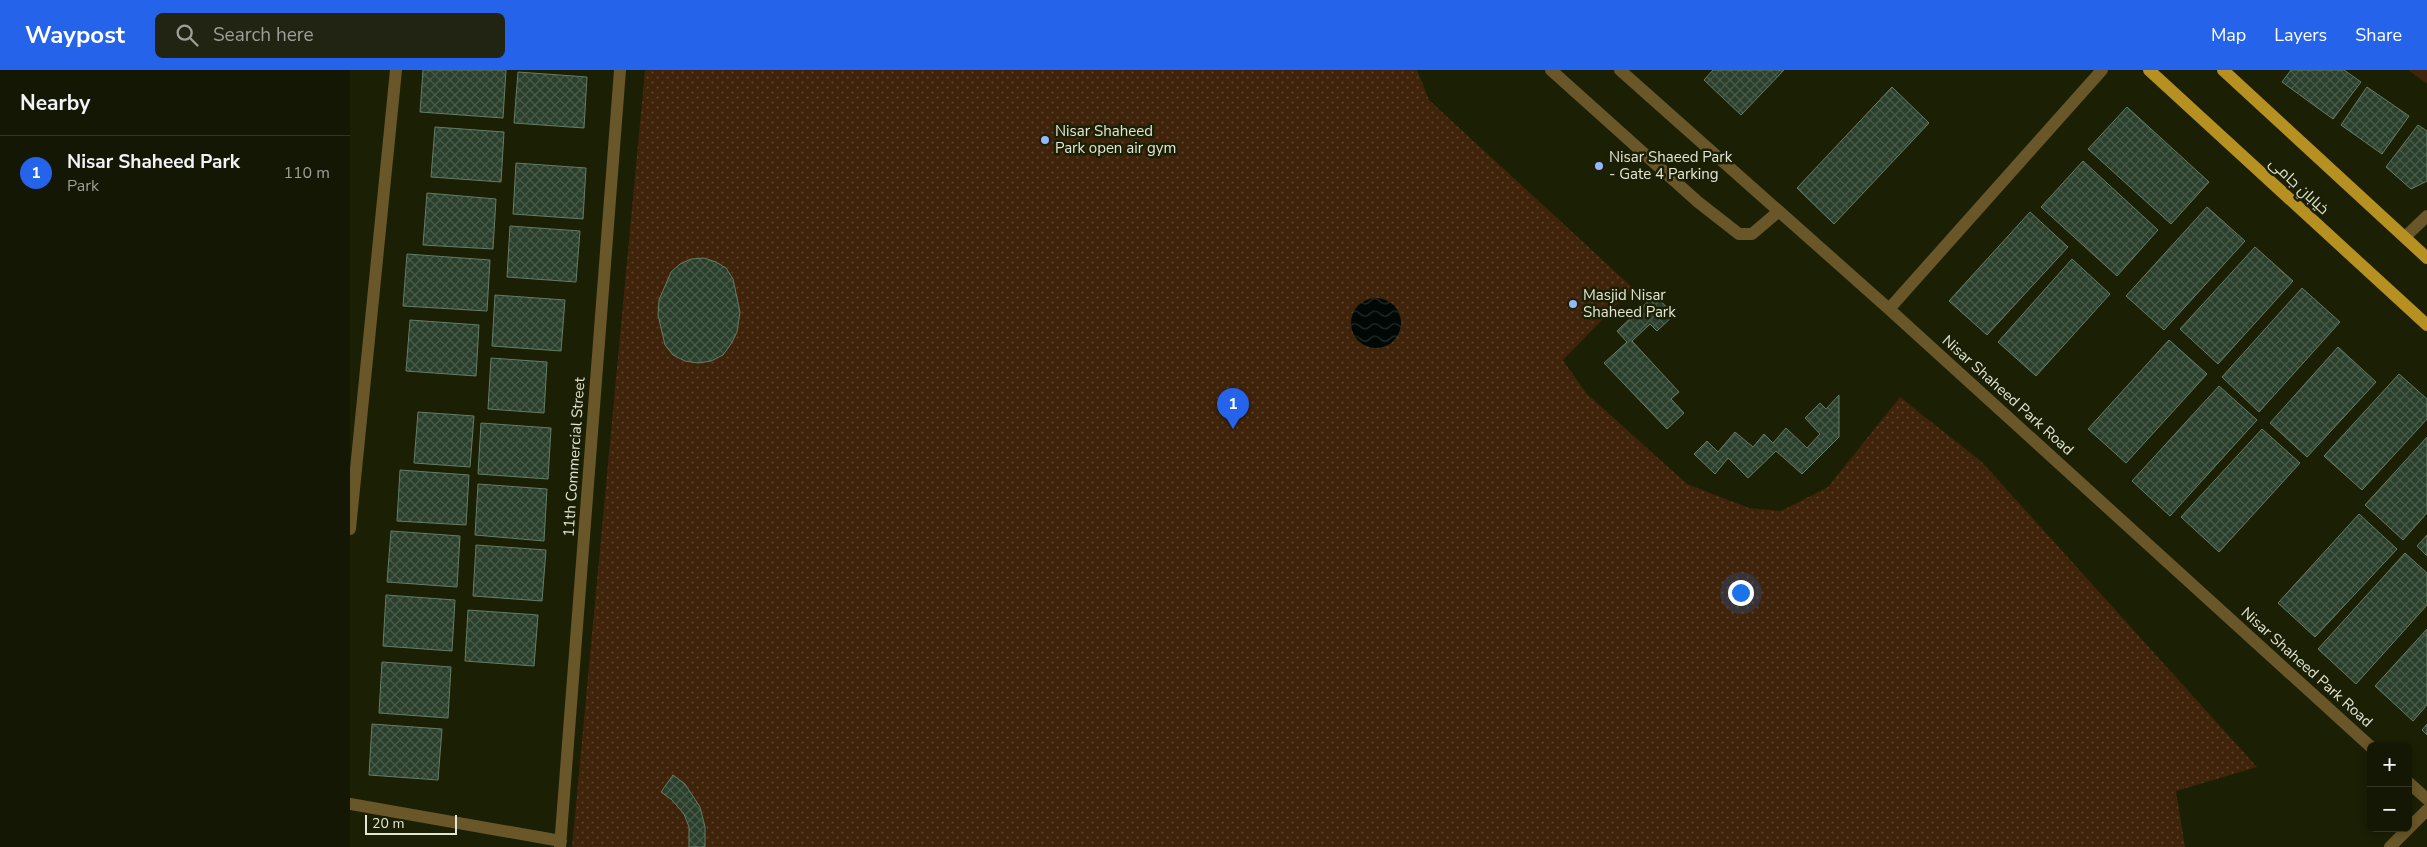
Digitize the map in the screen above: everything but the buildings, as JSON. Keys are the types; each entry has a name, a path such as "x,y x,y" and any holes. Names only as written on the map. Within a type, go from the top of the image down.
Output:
{"main road":[{"name":"خیابانِ جامی","path":"2149,70 2427,325"},
{"path":"2223,70 2427,258"}],"street":[{"path":"350,529 396,70"},
{"name":"11th Commercial Street","path":"560,844 620,70"},
{"path":"1551,70 1698,202 1739,234 1752,234 1779,212"},
{"name":"Nisar Shaheed Park Road","path":"1620,70 1889,309 2367,743"},
{"path":"1889,309 2102,70"},
{"path":"2405,237 2427,216"},
{"path":"2412,786 2427,799"},
{"path":"350,804 560,844"},
{"path":"2390,847 2427,810"}],"shaded area":[{"path":"645,70 1417,70 1429,100 1633,288 1563,360 1586,393 1687,484 1749,508 1781,511 1828,487 1900,397 1982,462 2257,767 2176,791 2185,847 572,847"},
{"path":"2408,70 2427,70 2427,84"}],"water":[{"path":"1376,298 1386,300 1394,305 1399,313 1401,323 1399,333 1394,341 1386,346 1376,348 1366,346 1358,341 1353,333 1351,323 1353,313 1358,305 1366,300"}],"place":[{"name":"Nisar Shaheed Park open air gym","path":"1045,140"},
{"name":"Nisar Shaeed Park - Gate 4 Parking","path":"1599,166"},
{"name":"Masjid Nisar Shaheed Park","path":"1573,304"},
{"name":"Nisar Shaheed Park","path":"1233,429"}]}
